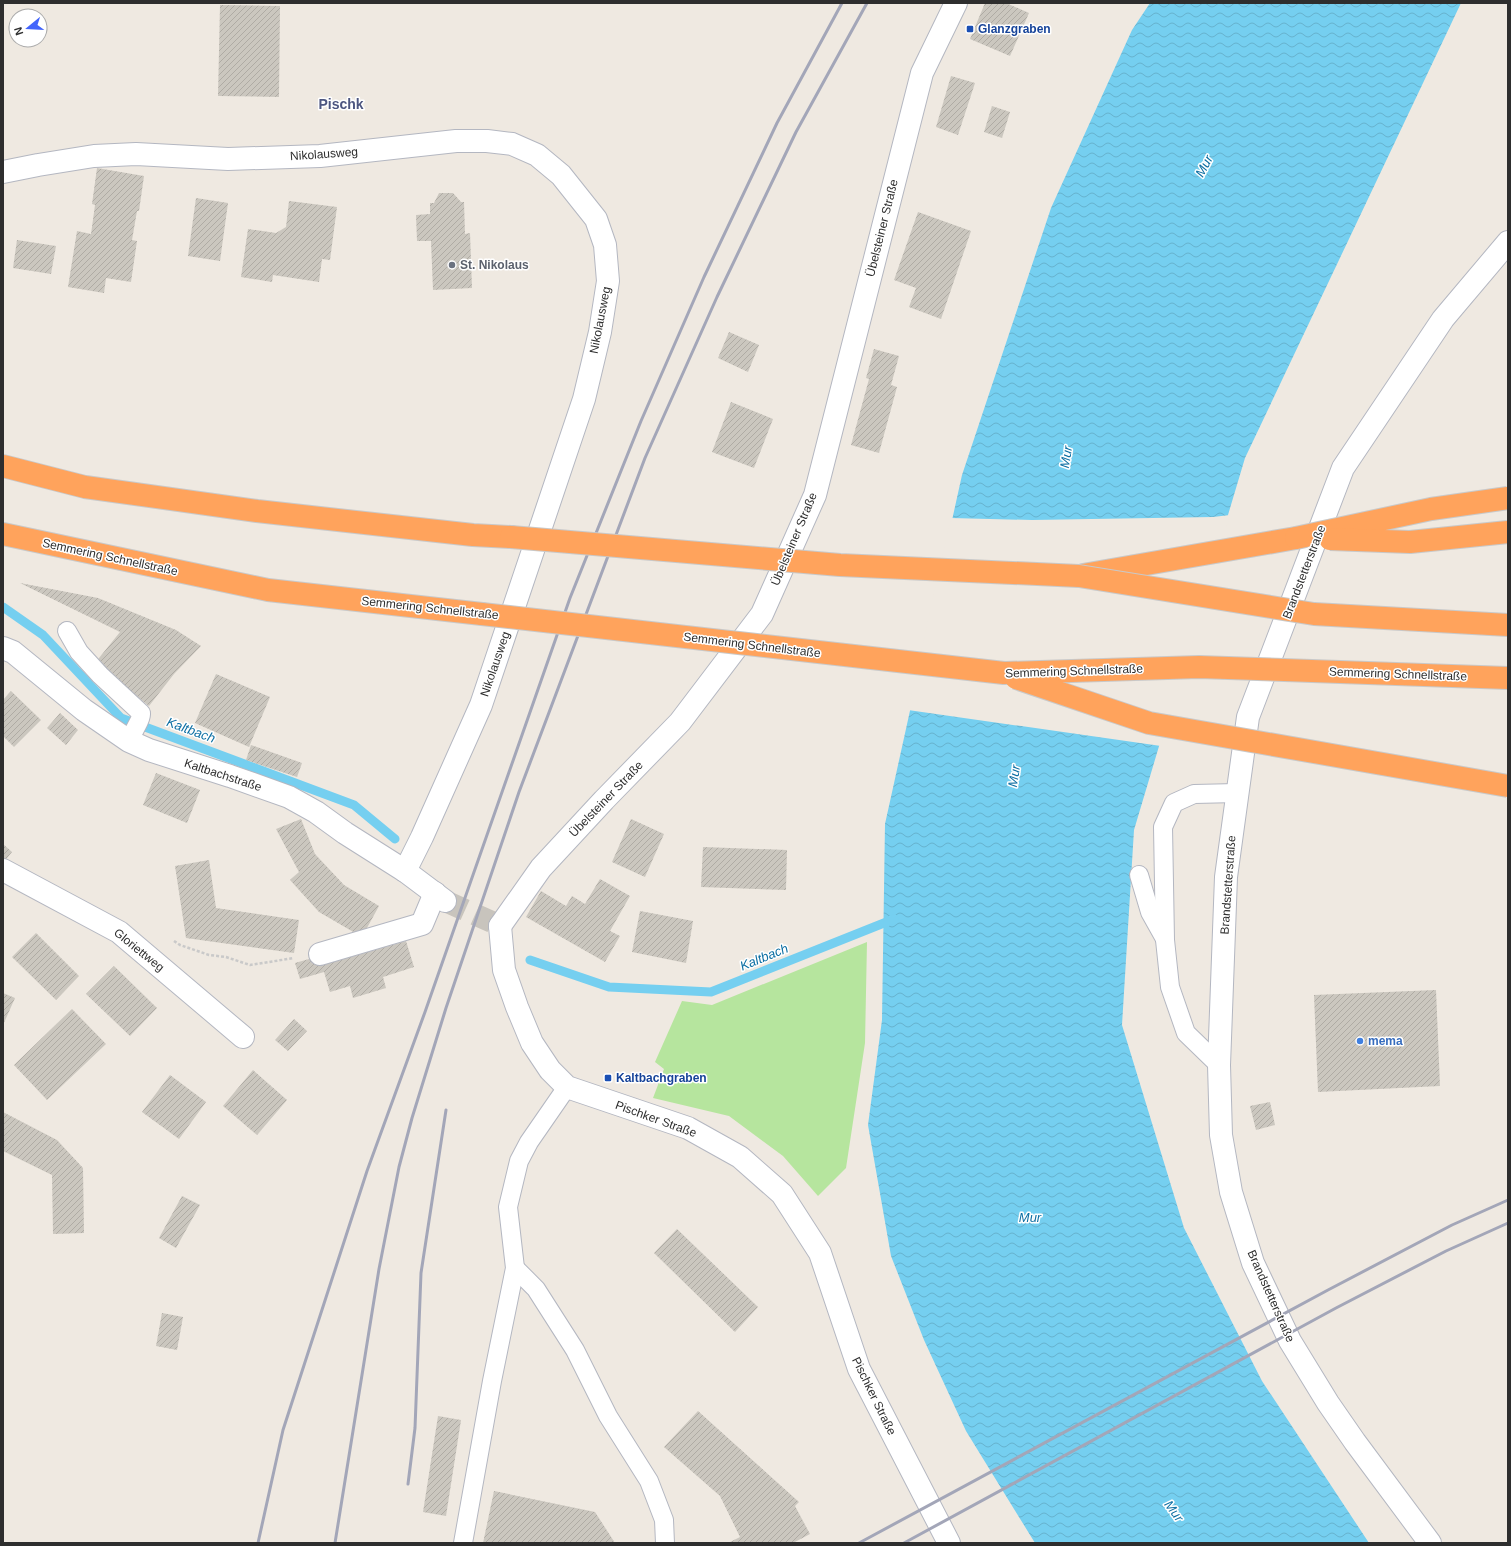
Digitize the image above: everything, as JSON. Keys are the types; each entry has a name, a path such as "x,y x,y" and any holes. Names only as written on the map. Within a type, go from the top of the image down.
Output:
{"highway":[{"path":"3,466 85,487 250,510 473,536 511,537 840,565 1079,576 1314,614 1508,625"},
{"path":"1079,576 1296,538 1431,509 1508,498"},
{"path":"1296,538 1410,542 1508,532"},
{"name":"Semmering Schnellstraße","path":"3,534 268,590 1004,673 1199,667 1508,678"},
{"path":"1004,673 1149,723 1508,786"}],"street":[{"name":"Übelsteiner Straße","path":"496,924 541,868 604,800 680,722 762,614 815,495 922,72 956,3"},
{"name":"Nikolausweg","path":"3,172 94,156 136,154 228,159 320,156 456,141 487,141 512,144 537,155 561,175 596,219 605,245 608,282 600,332 584,399 481,705 422,837 405,871"},
{"name":"Brandstetterstraße","path":"1430,1543 1355,1442 1328,1403 1290,1341 1253,1263 1231,1192 1221,1135 1219,1065 1226,877 1248,717 1343,468 1443,319 1508,242"},
{"name":"Kaltbachstraße","path":"3,648 13,652 84,710 134,729 149,750 289,797 316,812 345,834 405,871 440,897 422,924 320,954"},
{"name":"Gloriettweg","path":"3,870 119,932 243,1037"},
{"name":"Pischker Straße","path":"496,924 504,970 516,1007 532,1043 550,1070 567,1087 688,1128 740,1157 782,1194 820,1253 859,1369 949,1543"}],"lane":[{"path":"67,631 79,652 100,675 141,713 134,729"},
{"path":"1219,1065 1186,1033 1170,987 1165,940 1163,827 1174,803 1194,794 1237,793"},
{"path":"1138,875 1150,912 1165,940"},
{"path":"463,1543 492,1381 515,1268 508,1207 519,1161 529,1142 567,1087"},
{"path":"515,1268 536,1289 576,1350 608,1416 649,1481 664,1520 665,1543"}],"path":[{"path":"174,941 180,945 209,955 226,957 250,965 320,954"}],"green space":[{"path":"867,942 865,1043 846,1168 818,1196 783,1156 729,1116 653,1098 664,1069 655,1062 682,1001 712,1005"}],"water":[{"name":"Mur","path":"1150,3 1461,3 1245,458 1134,830 1122,1025 1184,1228 1262,1381 1369,1543 1035,1543 966,1431 924,1340 891,1256 868,1125 882,1020 885,824 962,475 1051,208 1132,30"}],"pier":[{"path":"1230,515 1161,746 908,710 951,518 1032,520 1213,517"}],"building":[{"path":"985,3 1006,3 1029,13 1010,56 970,39"},
{"path":"220,5 280,6 279,97 218,96"},
{"path":"951,76 975,83 958,135 936,127"},
{"path":"992,106 1010,112 1002,138 984,132"},
{"path":"97,168 144,176 139,211 137,211 132,240 137,241 131,282 106,278 104,293 68,287 77,231 91,234 95,205 92,204"},
{"name":"St. Nikolaus","path":"439,193 453,193 461,202 464,202 465,234 470,233 472,288 433,290 431,241 417,241 416,215 430,214 430,203 434,203"},
{"path":"196,198 228,203 220,261 188,256"},
{"path":"289,201 337,207 330,260 322,259 319,282 273,275 272,282 241,277 248,229 276,233 286,227"},
{"path":"918,212 971,231 941,319 909,307 916,288 894,280"},
{"path":"17,240 56,246 51,274 13,268"},
{"path":"729,332 759,345 748,372 718,358"},
{"path":"874,349 899,356 891,385 897,387 879,453 851,445 869,379 866,378"},
{"path":"731,402 773,419 754,468 712,452"},
{"path":"20,583 98,598 176,630 201,646 174,674 149,706 95,663 120,632"},
{"path":"216,674 270,697 249,747 195,723"},
{"path":"11,691 41,720 14,747 3,736 3,700"},
{"path":"60,713 78,730 66,745 47,728"},
{"path":"251,745 302,763 297,777 246,760"},
{"path":"156,773 200,790 187,823 143,805"},
{"path":"301,819 315,854 344,885 379,906 362,937 319,912 290,880 299,872 276,829"},
{"path":"631,819 664,834 645,877 612,862"},
{"path":"3,844 12,852 3,863"},
{"path":"703,847 787,850 786,890 701,887"},
{"path":"209,860 216,908 299,920 294,953 186,938 175,866"},
{"path":"600,879 630,896 610,931 620,936 605,962 526,917 541,891 566,906 572,896 585,904"},
{"path":"640,911 693,921 686,963 632,952"},
{"path":"36,933 79,976 56,1000 12,957"},
{"path":"406,941 414,967 383,977 386,988 353,998 350,986 330,992 324,972 300,979 295,963 323,955 326,964"},
{"path":"114,966 157,1008 130,1036 86,994"},
{"path":"1436,990 1440,1086 1318,1092 1314,995"},
{"path":"3,993 15,998 3,1025"},
{"path":"72,1009 106,1044 47,1100 14,1065"},
{"path":"294,1019 307,1031 288,1051 275,1040"},
{"path":"253,1070 287,1100 257,1135 223,1106"},
{"path":"170,1075 206,1102 179,1139 142,1112"},
{"path":"1270,1102 1275,1125 1256,1130 1250,1106"},
{"path":"3,1112 57,1140 83,1168 84,1233 53,1234 52,1175 3,1151"},
{"path":"182,1196 200,1205 176,1248 159,1238"},
{"path":"677,1229 758,1307 735,1332 654,1253"},
{"path":"162,1313 183,1317 177,1350 156,1346"},
{"path":"698,1411 799,1502 795,1506 810,1534 793,1543 728,1543 740,1537 720,1496 664,1447"},
{"path":"438,1416 461,1420 446,1516 423,1512"},
{"path":"494,1491 595,1512 615,1543 483,1543"}],"waterway":[{"name":"Kaltbach","path":"3,607 43,635 121,718 354,805 395,839"},
{"name":"Kaltbach","path":"530,960 609,987 711,992 894,919"}],"tunnel":[{"path":"445,901 492,922"}],"railway":[{"path":"258,1543 283,1430 367,1171 425,1012 570,598 641,421 704,277 777,123 842,3"},
{"path":"335,1543 379,1269 399,1167 412,1118 446,1008 519,792 645,458 717,297 796,132 867,3"},
{"path":"408,1484 415,1428 421,1273 446,1110"},
{"path":"859,1543 1328,1290 1452,1225 1508,1200"},
{"path":"904,1543 1336,1308 1446,1251 1508,1223"}],"place":[{"name":"Glanzgraben","path":"970,29"},
{"name":"St. Nikolaus","path":"452,265"},
{"name":"mema","path":"1360,1041"},
{"name":"Kaltbachgraben","path":"608,1078"}],"district":[{"name":"Pischk","path":"341,104"}]}
